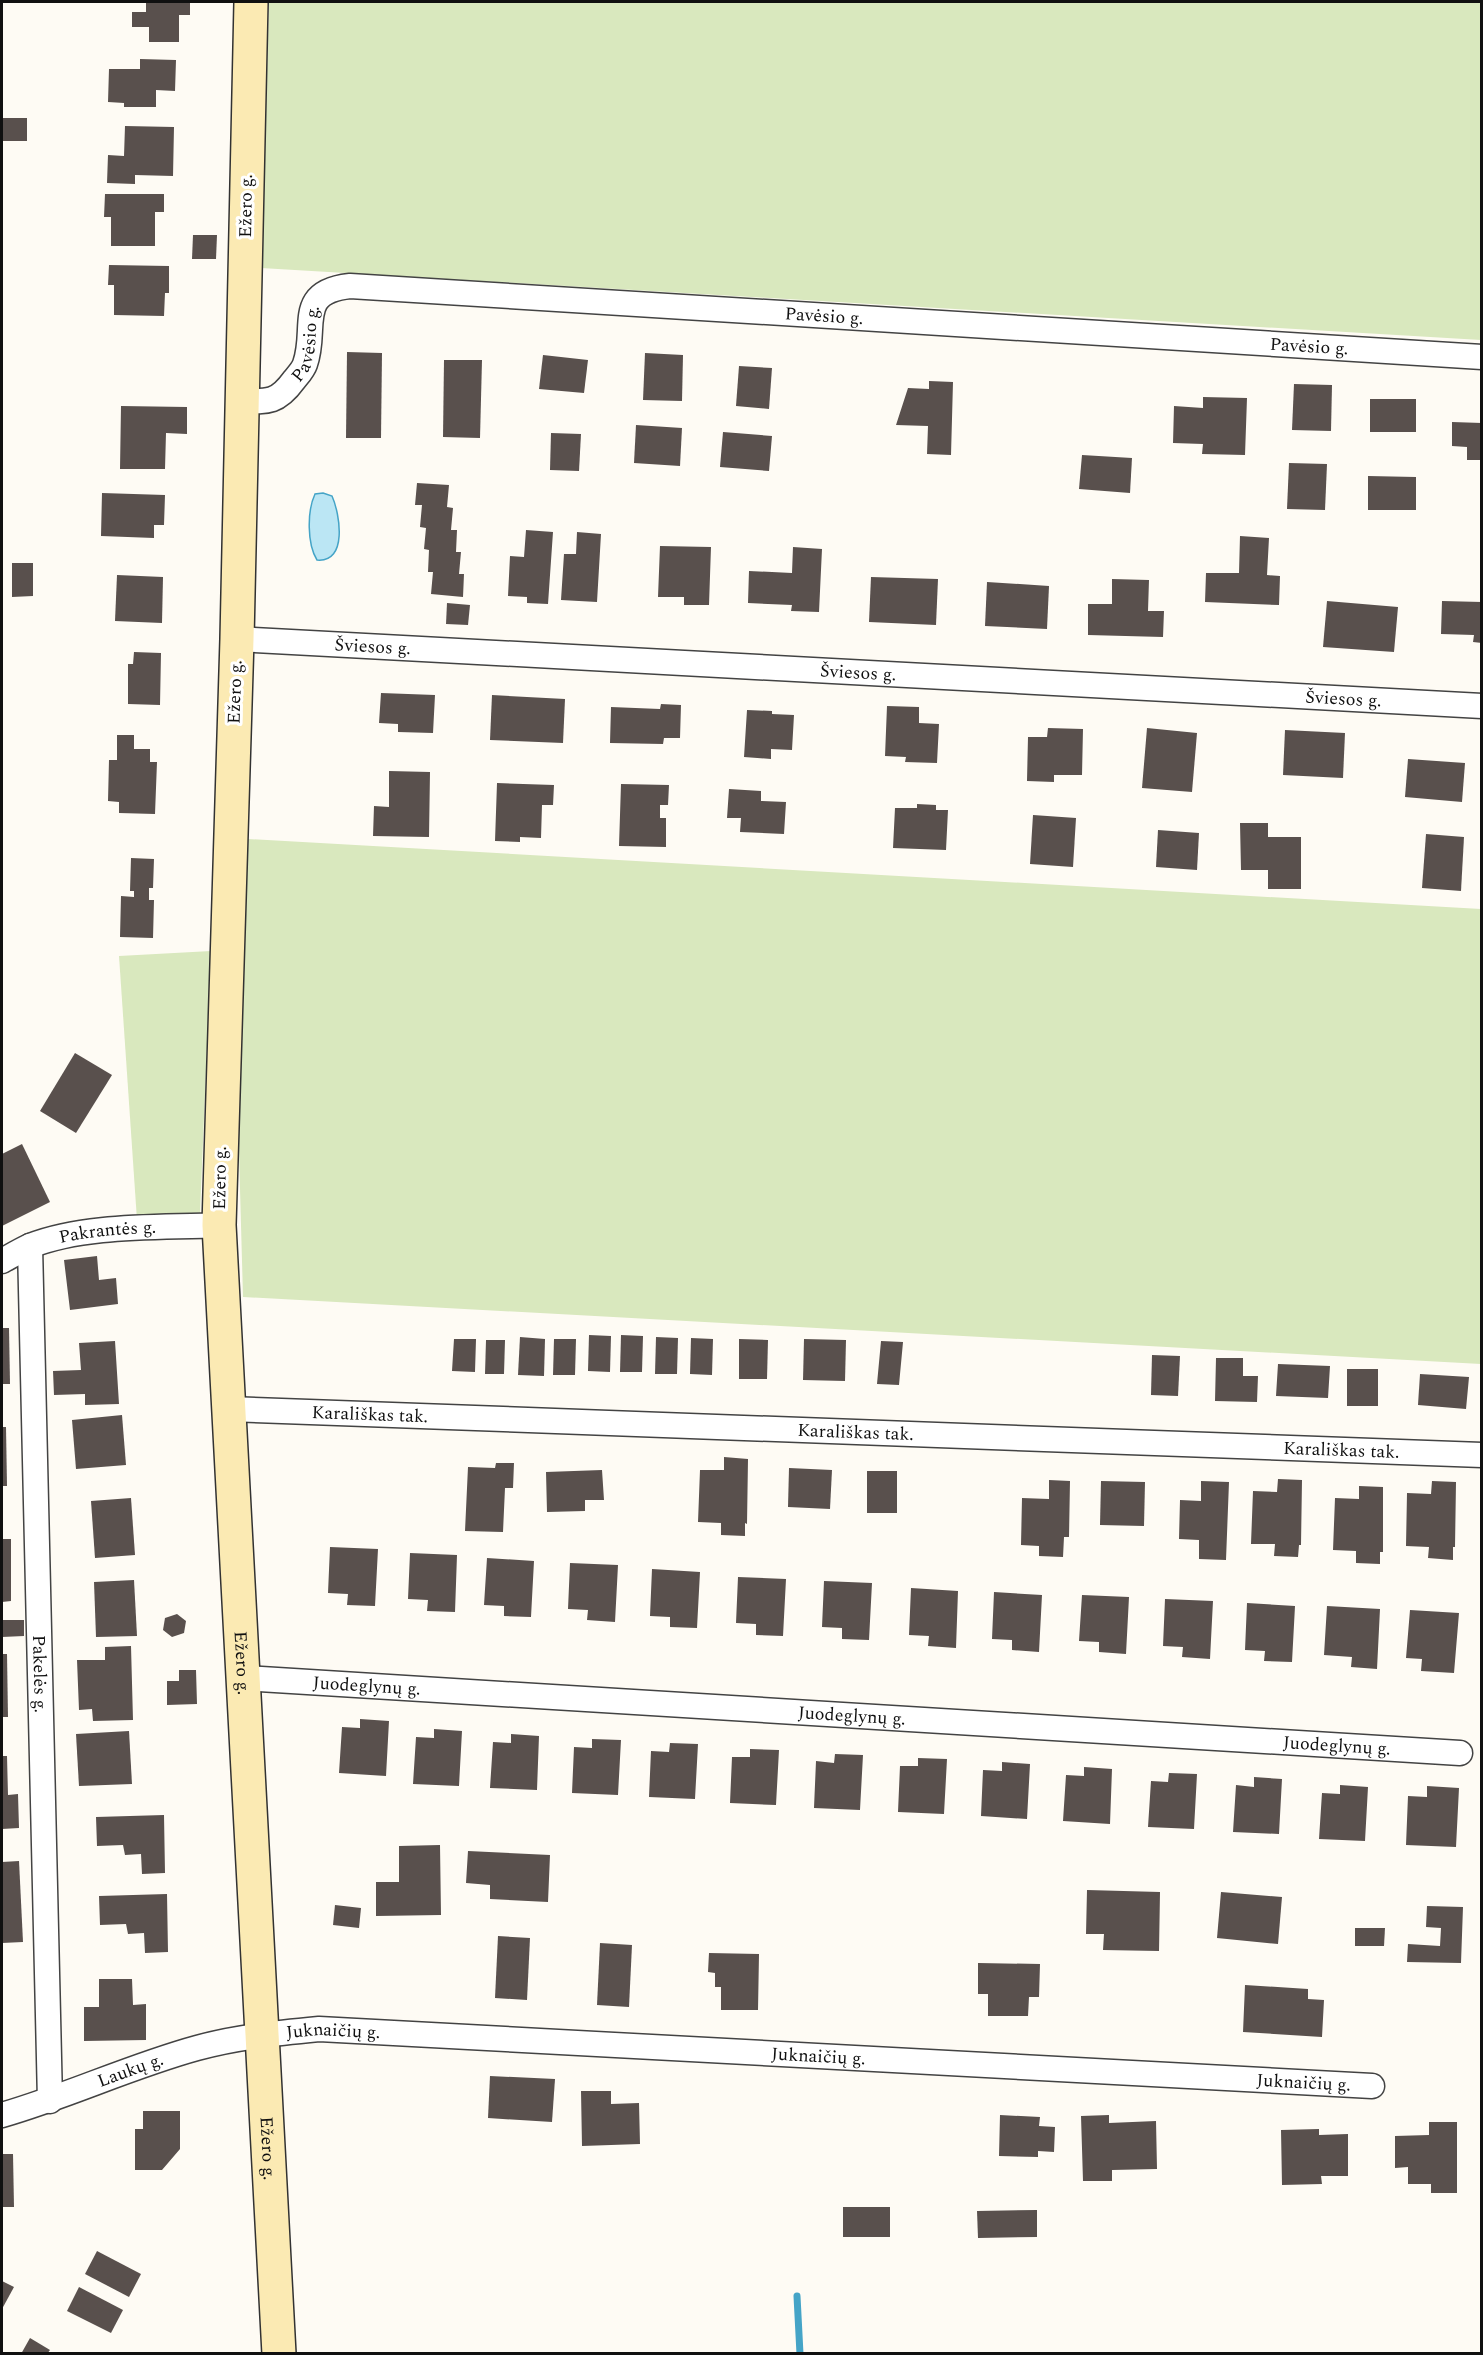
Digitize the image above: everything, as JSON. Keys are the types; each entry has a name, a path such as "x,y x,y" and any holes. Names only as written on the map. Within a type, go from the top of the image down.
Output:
{"main road":[{"name":"Ežero g.","path":"250,2 237,639 219,1225 279,2354"}],"street":[{"name":"Pavėsio g.","path":"242,401 270,400 285,393 304,366 308,351 310,316 317,299 333,289 350,286 1482,357"},
{"name":"Šviesos g.","path":"237,639 1482,706"},
{"name":"Pakrantės g.","path":"2,1261 30,1246 65,1236 104,1231 219,1225"},
{"name":"Pakelės g.","path":"30,1246 50,2101"},
{"name":"Karališkas tak.","path":"229,1409 1482,1455"},
{"name":"Juodeglynų g.","path":"244,1678 1460,1753"},
{"name":"Juknaičių g.","path":"263,2034 319,2029 1372,2086"},
{"name":"Laukų g.","path":"2,2115 50,2101 197,2048 263,2034"}],"green space":[{"path":"269,2 1481,2 1481,340 261,268"},
{"path":"248,839 1481,909 1481,1364 243,1297 238,1116"},
{"path":"211,951 200,1213 137,1220 119,956"}],"water":[{"path":"323,493 332,496 335,504 339,536 334,554 327,559 317,560 311,545 309,518 315,494"}],"building":[{"path":"146,2 190,2 190,15 179,15 179,42 149,42 149,27 132,27 132,12 146,12"},
{"path":"140,59 176,60 175,91 156,90 156,107 124,107 124,103 108,102 109,69 140,69"},
{"path":"2,118 27,118 27,141 2,141"},
{"path":"125,126 174,127 173,176 135,175 135,184 107,183 108,155 124,156"},
{"path":"105,194 164,194 164,212 155,212 155,246 111,246 111,217 104,217"},
{"path":"193,235 217,235 216,259 192,259"},
{"path":"109,265 169,266 169,293 165,293 164,316 114,315 114,285 108,285"},
{"path":"347,352 382,353 381,438 346,438"},
{"path":"645,353 683,355 682,401 643,400"},
{"path":"543,355 588,360 584,393 539,389"},
{"path":"444,360 482,360 480,438 443,437"},
{"path":"739,366 772,368 769,409 736,406"},
{"path":"929,381 953,382 951,455 927,454 928,426 896,425 908,388 929,389"},
{"path":"1294,384 1332,385 1331,431 1292,430"},
{"path":"1203,397 1247,398 1245,455 1202,454 1203,444 1173,443 1174,406 1203,408"},
{"path":"1370,399 1416,399 1416,432 1370,432"},
{"path":"121,406 187,407 187,434 166,433 165,469 120,469"},
{"path":"1452,422 1482,423 1482,460 1467,460 1467,447 1452,446"},
{"path":"636,425 682,428 680,466 634,463"},
{"path":"723,432 772,436 769,471 720,467"},
{"path":"551,433 581,434 579,471 550,470"},
{"path":"1082,455 1132,458 1130,493 1079,489"},
{"path":"1289,463 1327,464 1325,510 1287,509"},
{"path":"1368,476 1416,477 1416,510 1368,510"},
{"path":"417,483 449,485 447,507 453,508 451,530 457,530 456,552 461,552 459,574 464,574 463,597 431,594 433,572 428,572 429,550 424,549 426,528 420,527 422,505 415,505"},
{"path":"102,493 165,495 164,525 154,525 154,538 101,536"},
{"path":"526,530 553,532 548,604 527,603 527,597 508,596 510,556 524,557"},
{"path":"577,532 601,534 597,602 561,600 564,554 576,554"},
{"path":"1240,536 1269,538 1267,575 1280,576 1279,605 1205,602 1206,573 1239,573"},
{"path":"660,546 711,547 709,605 684,605 684,597 658,597"},
{"path":"793,547 822,549 819,612 791,611 792,605 748,603 749,571 792,573"},
{"path":"12,563 33,563 33,596 12,597"},
{"path":"117,575 163,577 162,623 115,621"},
{"path":"871,577 938,579 936,625 869,622"},
{"path":"1112,579 1149,580 1148,611 1164,611 1163,637 1088,635 1088,604 1112,604"},
{"path":"987,582 1049,586 1047,629 985,626"},
{"path":"1327,601 1398,607 1394,652 1323,647"},
{"path":"1442,601 1482,602 1482,643 1473,642 1474,635 1441,634"},
{"path":"447,603 470,605 468,625 446,624"},
{"path":"134,652 161,653 160,705 128,704 128,664 133,664"},
{"path":"381,693 435,695 433,733 398,732 398,724 379,723"},
{"path":"492,695 565,699 563,743 490,740"},
{"path":"661,704 681,705 680,738 664,738 663,744 610,743 611,707 660,709"},
{"path":"887,706 919,707 919,723 939,724 937,763 905,762 906,757 885,756"},
{"path":"747,710 794,715 792,750 771,749 771,759 744,757"},
{"path":"1048,728 1083,729 1082,775 1054,775 1054,782 1027,781 1028,737 1047,737"},
{"path":"1147,728 1197,733 1192,792 1142,788"},
{"path":"1285,730 1345,733 1343,778 1283,775"},
{"path":"117,735 134,735 134,749 150,749 150,762 157,762 155,814 119,813 119,802 108,801 109,760 117,760"},
{"path":"1408,759 1465,763 1462,802 1405,797"},
{"path":"389,771 430,772 429,837 373,836 374,806 389,807"},
{"path":"497,783 554,785 553,805 542,805 541,838 520,837 520,842 495,841"},
{"path":"621,784 669,785 668,805 660,805 660,818 666,818 666,847 619,846"},
{"path":"729,789 761,791 761,801 786,802 784,834 740,832 741,818 727,818"},
{"path":"917,804 936,805 936,810 948,810 946,850 893,848 895,808 917,808"},
{"path":"1033,815 1076,818 1073,867 1030,864"},
{"path":"1240,823 1268,823 1268,837 1301,837 1301,889 1268,889 1268,870 1241,870"},
{"path":"1158,830 1199,833 1197,870 1156,867"},
{"path":"1426,834 1464,837 1461,891 1422,888"},
{"path":"131,858 154,859 153,888 149,888 149,900 154,900 153,938 120,937 121,896 134,897 134,891 130,891"},
{"path":"75,1053 112,1075 76,1133 40,1111"},
{"path":"22,1144 50,1202 2,1226 2,1154"},
{"path":"97,1256 99,1280 116,1278 118,1304 70,1310 64,1260"},
{"path":"2,1328 9,1328 10,1384 2,1384"},
{"path":"589,1335 611,1336 610,1372 588,1371"},
{"path":"621,1335 643,1336 642,1372 620,1372"},
{"path":"520,1337 545,1339 544,1376 518,1375"},
{"path":"656,1337 678,1338 677,1374 655,1374"},
{"path":"691,1338 713,1339 712,1375 690,1374"},
{"path":"454,1339 476,1339 475,1372 452,1371"},
{"path":"554,1339 576,1339 575,1375 553,1375"},
{"path":"739,1339 768,1340 767,1379 739,1379"},
{"path":"804,1339 846,1340 845,1381 803,1380"},
{"path":"486,1340 505,1340 504,1374 485,1374"},
{"path":"115,1341 119,1404 85,1405 85,1394 54,1395 53,1371 81,1370 79,1343"},
{"path":"881,1341 903,1342 899,1385 877,1384"},
{"path":"1152,1355 1180,1356 1178,1396 1151,1395"},
{"path":"1216,1358 1243,1358 1243,1376 1258,1376 1257,1402 1215,1401"},
{"path":"1278,1364 1330,1366 1328,1398 1276,1396"},
{"path":"1347,1369 1378,1369 1378,1406 1347,1406"},
{"path":"1420,1374 1469,1377 1466,1409 1418,1405"},
{"path":"122,1415 126,1465 76,1469 72,1420"},
{"path":"2,1427 6,1427 7,1486 2,1486"},
{"path":"724,1457 748,1459 745,1536 721,1535 721,1523 698,1522 700,1470 724,1470"},
{"path":"496,1463 514,1463 513,1488 505,1488 503,1532 465,1531 468,1467 495,1468"},
{"path":"789,1468 832,1470 830,1509 788,1507"},
{"path":"602,1470 604,1500 585,1500 585,1511 547,1512 546,1472"},
{"path":"867,1471 897,1471 897,1513 867,1513"},
{"path":"1278,1479 1302,1480 1301,1545 1299,1545 1298,1557 1274,1556 1275,1544 1251,1544 1253,1491 1277,1492"},
{"path":"1049,1480 1070,1481 1069,1537 1064,1537 1063,1557 1039,1556 1039,1546 1021,1545 1022,1498 1049,1499"},
{"path":"1101,1481 1145,1482 1144,1526 1100,1525"},
{"path":"1201,1481 1229,1482 1226,1560 1199,1559 1199,1540 1179,1539 1180,1500 1201,1501"},
{"path":"1432,1481 1456,1482 1453,1560 1428,1558 1429,1547 1406,1546 1407,1493 1431,1494"},
{"path":"1359,1486 1383,1487 1383,1552 1380,1552 1380,1564 1356,1563 1356,1551 1333,1550 1335,1498 1359,1499"},
{"path":"131,1498 135,1555 95,1558 91,1501"},
{"path":"2,1539 11,1539 11,1601 2,1602"},
{"path":"330,1547 378,1549 375,1606 347,1605 348,1594 328,1593"},
{"path":"410,1553 457,1555 455,1612 427,1611 428,1600 408,1599"},
{"path":"487,1558 534,1561 531,1617 504,1616 504,1606 484,1605"},
{"path":"570,1563 618,1565 615,1622 587,1620 588,1610 568,1609"},
{"path":"652,1569 700,1572 697,1628 670,1627 670,1617 650,1616"},
{"path":"738,1577 786,1579 783,1636 756,1635 756,1624 736,1623"},
{"path":"134,1580 137,1636 96,1637 94,1582"},
{"path":"824,1581 872,1583 869,1640 842,1639 842,1628 822,1627"},
{"path":"911,1588 958,1591 956,1648 928,1646 929,1636 909,1635"},
{"path":"994,1592 1042,1595 1039,1652 1012,1650 1012,1640 992,1639"},
{"path":"1082,1595 1129,1597 1126,1654 1099,1652 1099,1642 1079,1641"},
{"path":"1165,1599 1213,1601 1210,1659 1182,1657 1183,1647 1163,1646"},
{"path":"1247,1603 1295,1606 1292,1662 1264,1661 1265,1651 1245,1650"},
{"path":"1327,1606 1380,1609 1377,1669 1351,1667 1352,1657 1324,1655"},
{"path":"1410,1610 1459,1613 1454,1673 1421,1671 1422,1659 1406,1658"},
{"path":"177,1614 186,1621 184,1633 172,1637 163,1630 165,1618"},
{"path":"2,1620 24,1620 24,1636 2,1637"},
{"path":"131,1646 133,1720 93,1721 92,1709 79,1710 77,1660 105,1660 105,1647"},
{"path":"2,1654 7,1654 8,1717 2,1717"},
{"path":"179,1670 196,1670 197,1704 167,1705 167,1681 179,1681"},
{"path":"360,1719 389,1721 386,1776 339,1773 342,1727 360,1728"},
{"path":"434,1729 462,1731 459,1786 413,1784 416,1737 434,1738"},
{"path":"129,1731 132,1784 79,1786 76,1734"},
{"path":"511,1734 539,1736 537,1790 490,1788 493,1742 511,1743"},
{"path":"592,1739 621,1740 618,1795 572,1793 574,1747 592,1748"},
{"path":"670,1743 698,1744 695,1799 649,1797 651,1751 669,1752"},
{"path":"750,1749 779,1750 776,1805 730,1803 732,1757 750,1757"},
{"path":"835,1754 863,1755 860,1810 814,1808 816,1761 834,1763"},
{"path":"2,1756 7,1756 8,1795 18,1794 19,1828 2,1829"},
{"path":"918,1758 947,1759 944,1814 898,1812 900,1766 918,1766"},
{"path":"1002,1762 1030,1764 1027,1819 981,1816 983,1770 1002,1771"},
{"path":"1084,1767 1112,1769 1110,1824 1063,1821 1066,1775 1084,1776"},
{"path":"1169,1773 1197,1774 1194,1829 1148,1827 1151,1781 1168,1782"},
{"path":"1254,1777 1282,1779 1279,1834 1233,1832 1236,1785 1254,1787"},
{"path":"1340,1785 1368,1787 1365,1841 1319,1839 1322,1793 1340,1794"},
{"path":"1427,1786 1459,1788 1456,1847 1406,1845 1408,1796 1427,1797"},
{"path":"164,1815 165,1873 142,1874 141,1854 125,1855 123,1845 97,1846 96,1817"},
{"path":"440,1845 441,1915 376,1916 376,1882 399,1882 399,1846"},
{"path":"468,1851 550,1855 548,1902 490,1899 490,1885 466,1883"},
{"path":"19,1861 23,1942 2,1943 2,1862"},
{"path":"1087,1890 1160,1892 1159,1951 1103,1950 1104,1934 1086,1934"},
{"path":"1221,1892 1282,1897 1278,1944 1217,1938"},
{"path":"167,1894 168,1952 145,1953 144,1933 128,1934 126,1924 100,1925 99,1896"},
{"path":"335,1905 361,1908 359,1928 333,1925"},
{"path":"1427,1906 1463,1907 1461,1963 1407,1962 1408,1944 1440,1946 1441,1928 1426,1927"},
{"path":"1355,1928 1385,1928 1384,1946 1355,1946"},
{"path":"498,1936 530,1938 527,2000 495,1998"},
{"path":"600,1943 632,1945 629,2007 597,2005"},
{"path":"709,1953 759,1954 758,2010 721,2010 721,1987 715,1987 715,1973 708,1972"},
{"path":"978,1963 1040,1964 1039,1997 1029,1997 1028,2016 988,2016 988,1994 978,1994"},
{"path":"99,1979 132,1979 133,2005 146,2004 146,2040 84,2041 84,2007 99,2007"},
{"path":"1245,1985 1308,1989 1308,1999 1324,2000 1322,2037 1243,2032"},
{"path":"490,2076 555,2079 552,2122 488,2118"},
{"path":"581,2091 611,2091 611,2104 639,2103 640,2144 582,2146"},
{"path":"143,2111 180,2111 180,2149 162,2170 135,2170 135,2129 143,2129"},
{"path":"1000,2115 1040,2117 1039,2126 1055,2127 1054,2152 1038,2151 1038,2157 999,2156"},
{"path":"1109,2115 1109,2123 1156,2121 1157,2169 1112,2170 1112,2181 1083,2181 1081,2116"},
{"path":"1429,2122 1457,2122 1457,2193 1431,2193 1431,2184 1408,2184 1408,2167 1395,2168 1395,2136 1429,2135"},
{"path":"1319,2129 1319,2135 1348,2134 1348,2176 1321,2176 1322,2184 1282,2185 1281,2130"},
{"path":"2,2154 13,2154 14,2207 2,2207"},
{"path":"843,2207 890,2207 890,2237 843,2237"},
{"path":"1037,2210 1037,2237 978,2238 977,2211"},
{"path":"97,2251 141,2274 129,2297 85,2274"},
{"path":"2,2281 14,2287 2,2309"},
{"path":"79,2287 123,2310 111,2333 67,2311"},
{"path":"30,2338 50,2350 47,2354 21,2354"}],"waterway":[{"path":"797,2296 800,2354"}]}
